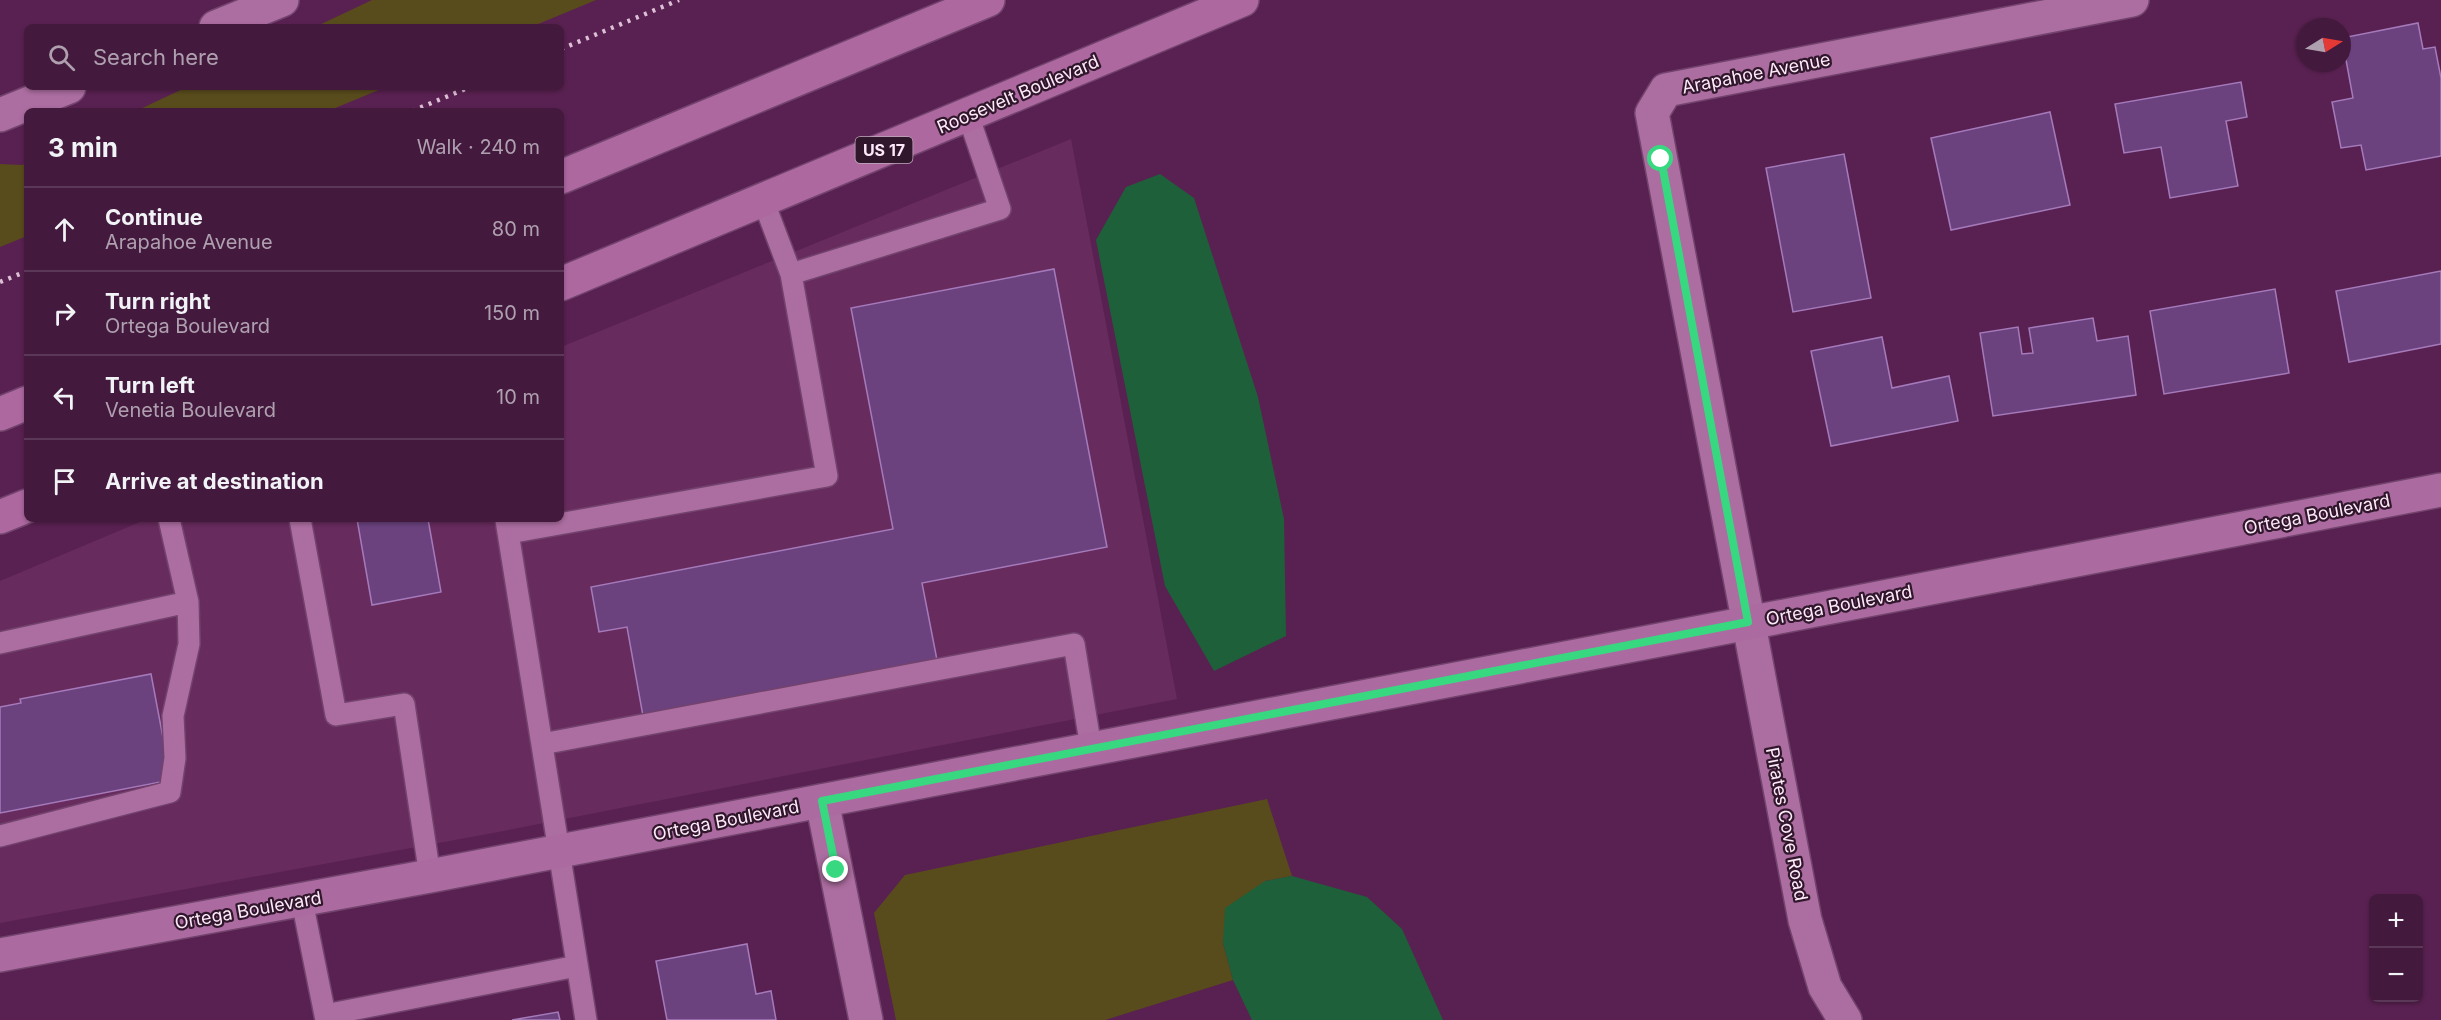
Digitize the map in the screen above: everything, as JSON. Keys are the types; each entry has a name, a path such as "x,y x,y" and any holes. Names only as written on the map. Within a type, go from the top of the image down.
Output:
{"highway":[{"path":"564,176 988,0"},
{"name":"Roosevelt Boulevard","path":"564,283 968,115 1212,8 1242,0"},
{"path":"0,414 24,404"},
{"path":"0,517 24,507"}],"main road":[{"name":"Ortega Boulevard","path":"0,955 302,901 2441,490"}],"street":[{"path":"223,24 282,0"},
{"name":"Arapahoe Avenue","path":"1748,622 1652,113 1666,90 2132,0"},
{"path":"0,115 62,90"},
{"name":"Pirates Cove Road","path":"1748,622 1805,920 1826,987 1845,1020"},
{"path":"822,801 866,1020"}],"lane":[{"path":"791,274 1000,209 968,115"},
{"path":"564,517 827,476 791,274 763,200"},
{"path":"0,836 170,792 175,758 173,716 189,644 188,602 170,522"},
{"path":"301,522 336,715 404,704 430,876"},
{"path":"534,522 508,526 557,852 586,1020"},
{"path":"0,643 188,602"},
{"path":"542,744 1074,644 1091,748"},
{"path":"302,901 325,1018 577,966"}],"shaded area":[{"path":"372,0 596,0 538,24 321,24"},
{"path":"181,90 379,90 335,108 142,108"},
{"path":"1071,139 1177,699 493,833 0,923 0,581 140,522 564,522 564,346"},
{"path":"0,164 24,164 24,237 0,247"},
{"path":"1160,174 1194,198 1258,397 1284,519 1286,636 1214,671 1165,586 1096,240 1126,187"},
{"path":"1267,799 1292,876 1265,881 1223,943 1233,980 1105,1020 896,1020 874,913 905,875"},
{"path":"1292,876 1367,897 1402,929 1443,1020 1252,1020 1233,980 1223,943 1225,908 1265,881"}],"building":[{"path":"2418,23 2423,49 2435,47 2441,78 2441,156 2366,170 2361,145 2341,148 2332,102 2353,98 2348,72 2351,72 2351,36"},
{"path":"2241,82 2247,117 2226,121 2238,186 2170,198 2161,147 2124,153 2115,104"},
{"path":"2050,112 2070,205 1951,230 1931,138"},
{"path":"1844,154 1871,298 1793,312 1766,168"},
{"path":"1054,269 1107,547 922,583 937,660 643,716 627,627 599,632 591,587 893,529 851,308"},
{"path":"2441,271 2441,344 2349,362 2336,291"},
{"path":"2275,289 2289,373 2164,394 2150,311"},
{"path":"2093,318 2097,341 2128,336 2136,395 1993,416 1980,333 2018,327 2022,354 2033,353 2029,328"},
{"path":"1882,337 1892,388 1949,376 1958,421 1831,446 1811,351"},
{"path":"358,522 429,522 441,592 372,605"},
{"path":"151,674 171,780 0,813 0,707 21,703 20,699"},
{"path":"747,944 756,994 771,991 776,1020 667,1020 656,961"},
{"path":"558,1012 560,1020 512,1020"}],"railway":[{"path":"564,48 679,0"},
{"path":"419,108 463,90"},
{"path":"0,282 24,272"}],"route":[{"path":"836,870 822,801 1748,622 1661,159"}]}
